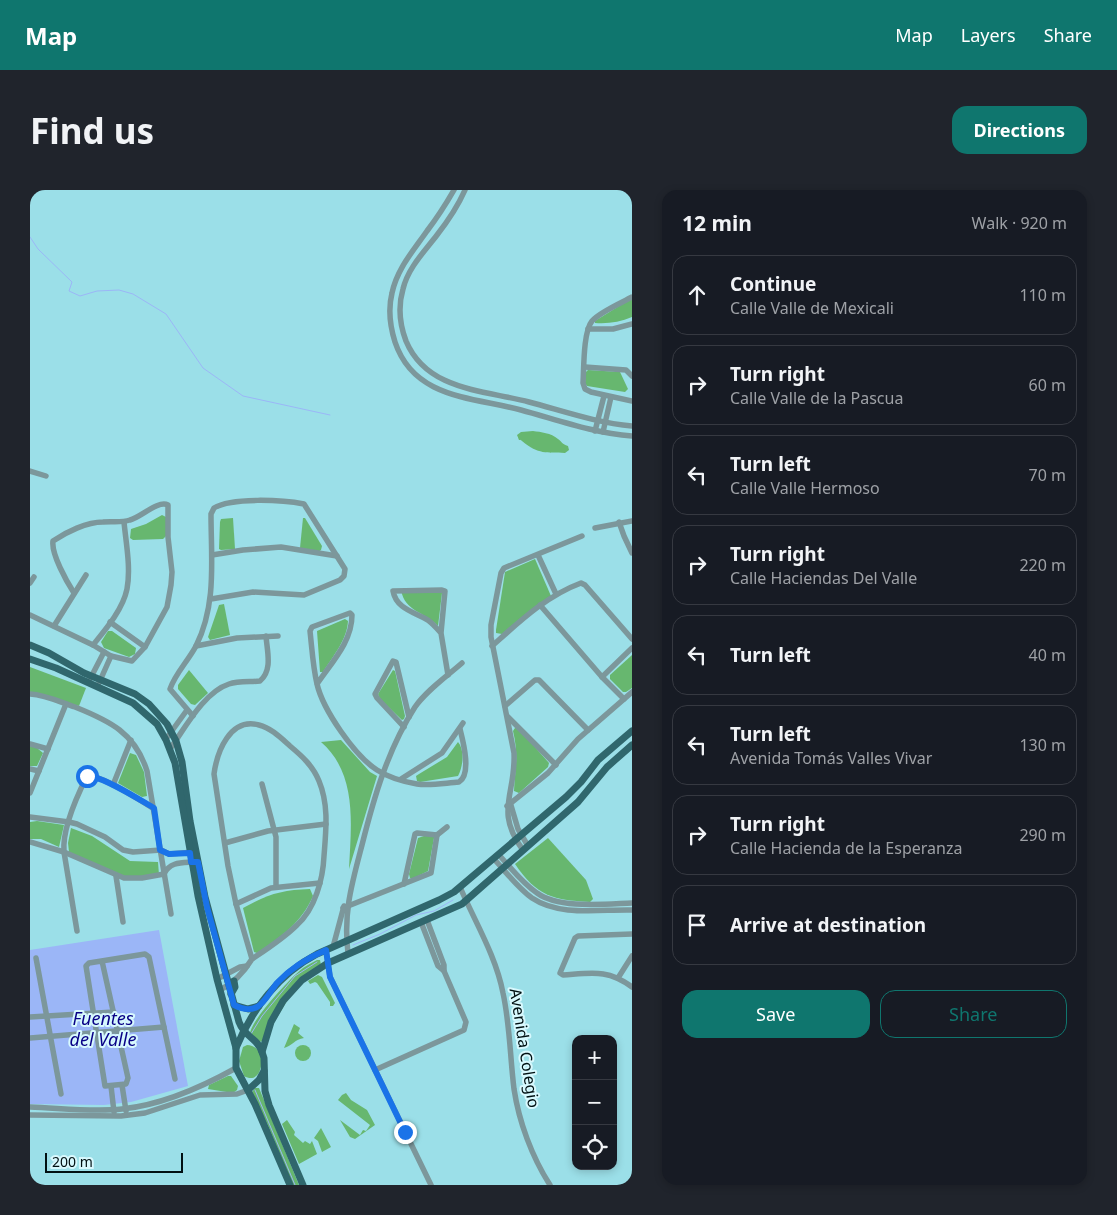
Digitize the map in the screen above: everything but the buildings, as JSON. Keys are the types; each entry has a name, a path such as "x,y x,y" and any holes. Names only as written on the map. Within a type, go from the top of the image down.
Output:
{"main road":[{"path":"30,645 92,676 126,689 143,700 156,711 176,741 182,762 194,862 217,979 236,1048 236,1068 248,1090 290,1185"},
{"path":"30,659 121,696 140,707 157,724 166,739 175,763 193,852"},
{"path":"236,1048 243,1031 260,1006 290,971 302,962 326,950 439,900 460,887 573,790 598,760 632,731"},
{"path":"262,1052 271,1022 283,1001 302,980 348,953 457,907 578,802 607,767 632,745"},
{"path":"194,862 231,983 234,1005 243,1031 259,1044 264,1062 265,1091 269,1105 303,1185"},
{"path":"223,999 231,994"},
{"path":"234,1005 248,1009 260,1006"},
{"path":"248,1090 259,1080 264,1072"}],"street":[{"path":"454,190 438,217 405,261 395,281 390,300 393,336 403,359 410,369 427,383 445,393 515,408 595,431 632,436"},
{"path":"465,190 452,214 407,276 400,301 401,323 408,346 420,362 443,381 606,422 632,426"},
{"path":"632,296 596,318 588,329 583,383 586,389 591,392 632,401"},
{"path":"588,329 613,329 632,324"},
{"path":"585,367 626,370 632,376"},
{"path":"595,431 604,396"},
{"path":"603,432 611,397"},
{"path":"515,408 518,400"},
{"path":"31,472 46,476"},
{"path":"193,716 170,689 196,646 208,613 213,570 211,514 214,508 232,503 260,501 304,504 345,569 344,576 340,580 304,595 253,592 211,600"},
{"path":"30,615 93,645 111,656 132,661 145,647 167,607 171,585 168,505 158,504 148,512 124,522 89,524 53,541 55,554 74,593"},
{"path":"595,528 632,521"},
{"path":"93,645 110,622 124,598 127,588 124,522"},
{"path":"620,522 632,553"},
{"path":"526,848 518,838 512,824 509,803 514,762 513,744 492,646 491,625 502,570 582,536"},
{"path":"212,555 281,547 337,556"},
{"path":"538,555 556,594"},
{"path":"54,626 86,575"},
{"path":"30,583 34,578"},
{"path":"492,646 540,605 556,594 579,584 584,584 632,639"},
{"path":"441,633 429,621 406,610 397,601 393,591 444,590 441,633 448,675"},
{"path":"540,605 602,677 624,699"},
{"path":"317,684 345,643 351,626 352,615 350,613 310,628 317,684 326,709 344,735 368,763 382,773 401,779 423,784 459,782 462,780 466,761 462,726 442,753 401,779"},
{"path":"110,622 145,647"},
{"path":"170,749 193,716 214,691 231,683 260,681 263,678 268,669 266,636"},
{"path":"196,646 238,638 278,636"},
{"path":"602,677 632,648"},
{"path":"88,684 104,652"},
{"path":"98,687 111,656"},
{"path":"404,727 375,694 393,661 396,662 410,717"},
{"path":"334,947 372,806 393,746 422,699 462,663"},
{"path":"505,706 535,680 538,680 588,730"},
{"path":"509,803 538,782 556,765 571,746 632,692"},
{"path":"30,694 47,697 104,720 118,728 142,756 154,808 171,914"},
{"path":"30,793 66,704"},
{"path":"166,739 187,710"},
{"path":"507,716 556,765"},
{"path":"220,990 231,983 252,959 298,924 311,904 320,883 324,862 326,824 324,796 316,776 308,763 267,728 260,725 247,724 230,734 224,741 215,768 214,780 236,904 252,959"},
{"path":"113,785 130,740"},
{"path":"30,744 48,749"},
{"path":"30,769 39,771"},
{"path":"77,931 64,852 65,834 87,776 113,785 154,808"},
{"path":"262,784 275,829 276,887"},
{"path":"30,817 69,822 105,836 128,851 145,853 160,850 169,854 193,852"},
{"path":"225,843 275,829 326,824"},
{"path":"404,884 415,834 437,834 448,827"},
{"path":"345,907 432,872 437,834"},
{"path":"30,842 43,844 116,876 131,879 164,874 170,865 194,862"},
{"path":"496,857 530,888 548,899 561,902 597,903 609,907 632,910"},
{"path":"505,866 527,894 546,905 565,909 609,907 632,903"},
{"path":"116,876 123,922"},
{"path":"236,904 276,887 320,883"},
{"name":"Avenida Colegio","path":"460,887 502,986 508,1020 514,1089 520,1114 536,1161 550,1185"},
{"path":"345,907 348,953"},
{"path":"375,1070 465,1028 466,1022 444,971 438,966 424,921"},
{"path":"339,926 346,927"},
{"path":"632,934 578,936 575,938 560,973 564,975 606,974 618,978 632,987"},
{"path":"326,950 330,977 431,1185"},
{"path":"102,961 128,1078 127,1082 122,1085 107,1087 104,1083 86,964 102,961 147,955 175,1079"},
{"path":"618,978 632,956"},
{"path":"36,958 61,1094"},
{"path":"217,979 240,967 247,966"},
{"path":"30,1017 114,1012"},
{"path":"30,1038 164,1027"},
{"path":"30,1107 126,1108 160,1101 198,1087 236,1068"},
{"path":"122,1085 127,1116"},
{"path":"111,1086 115,1117"},
{"path":"198,1087 200,1095"},
{"path":"30,1115 127,1116 145,1113 200,1095 237,1094 248,1090"}],"green space":[{"path":"632,298 632,317 614,322 595,323 595,321"},
{"path":"588,370 620,372 628,389 625,392 587,386 585,383"},
{"path":"533,431 552,435 568,446 569,450 565,453 538,451 519,439 517,435 521,432"},
{"path":"162,515 166,517 166,536 163,539 133,540 130,538 131,529 146,524"},
{"path":"233,518 235,549 221,550 219,549 221,519"},
{"path":"303,518 305,518 322,546 318,552 300,548"},
{"path":"535,559 551,596 502,634 496,633 505,572"},
{"path":"401,590 442,593 438,626 411,607 403,597"},
{"path":"224,604 230,635 210,640 208,637 219,605"},
{"path":"345,619 348,621 345,635 323,672 320,672 317,631"},
{"path":"108,631 112,631 136,648 135,654 129,657 104,648 101,642"},
{"path":"632,655 632,688 623,692 610,679 610,675"},
{"path":"30,667 86,688 79,706 30,692"},
{"path":"189,670 208,693 195,705 191,704 178,689 178,685"},
{"path":"393,670 395,671 405,716 402,720 380,699 378,694"},
{"path":"515,728 518,728 549,763 548,767 519,793 514,791 516,755 513,731"},
{"path":"341,740 370,772 377,776 349,869 351,818 347,785 333,755 321,742"},
{"path":"458,742 462,749 462,759 458,776 417,781 416,776 447,757"},
{"path":"30,746 37,748 43,753 37,766 30,766"},
{"path":"130,753 136,755 144,772 147,796 142,797 118,783"},
{"path":"37,821 64,825 59,847 41,839 30,839 30,822"},
{"path":"71,828 92,836 130,861 158,862 159,875 133,878 118,875 69,852 68,843"},
{"path":"430,834 434,838 428,871 412,879 409,874 418,838"},
{"path":"548,838 586,880 593,899 590,902 555,898 538,890 515,864"},
{"path":"310,889 313,896 297,922 257,953 254,952 243,908 275,894 291,890"},
{"path":"320,960 321,965 299,981 263,1041 259,1042 250,1034 257,1019 290,980 303,968"},
{"path":"318,975 322,977 335,1003 333,1006 330,1006 330,1002 317,983 310,984 308,981"},
{"path":"294,1024 300,1028 298,1033 304,1038 284,1048"},
{"path":"247,1045 254,1047 259,1052 261,1058 260,1071 251,1078 244,1076 239,1061 243,1047"},
{"path":"303,1045 311,1053 303,1061 295,1053"},
{"path":"231,1076 238,1086 237,1090 233,1093 208,1089 209,1085"},
{"path":"255,1088 259,1088 299,1185 293,1185 267,1123 253,1096 252,1092"},
{"path":"346,1093 351,1100 367,1110 375,1125 355,1139 350,1137 340,1120 360,1135 370,1125 338,1100"},
{"path":"287,1120 295,1132 294,1135 303,1143 305,1141 310,1144 312,1141 317,1154 299,1164 282,1124"},
{"path":"321,1128 331,1147 322,1152 318,1141 314,1138"}],"water":[{"name":"Fuentes del Valle","path":"159,930 188,1086 131,1102 104,1105 30,1104 30,950"}],"waterway":[{"path":"30,237 38,249 72,282 69,291 80,296 97,291 119,290 133,294 166,314 203,368 243,396 330,415"},
{"path":"353,945 380,934 416,915 434,911 453,900"},
{"path":"251,1034 262,1016 295,976 317,962"},
{"path":"255,1090 295,1185"}],"route":[{"path":"87,776 113,785 154,808 160,850 169,854 190,853 191,862 198,862 207,907 234,1005 243,1009 260,1006 290,971 302,962 326,950 330,977 405,1132"}]}
